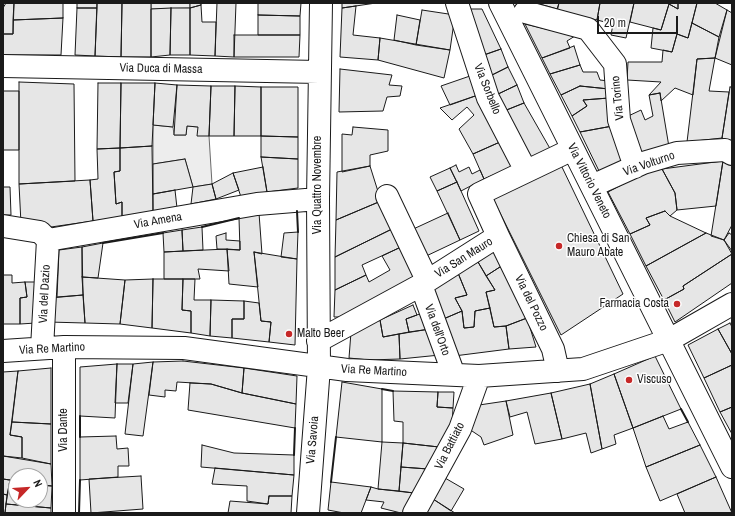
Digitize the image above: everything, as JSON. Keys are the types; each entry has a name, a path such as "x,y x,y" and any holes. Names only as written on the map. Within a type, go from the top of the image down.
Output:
{"street":[{"name":"Via Quattro Novembre","path":"319,367 318,199 321,3"},
{"name":"Via Sorbello","path":"457,3 488,98 526,171"},
{"name":"Via Vittorio Veneto","path":"500,3 732,467"},
{"name":"Via Torino","path":"525,12 588,29 615,64 619,120 635,167"},
{"name":"Via Duca di Massa","path":"3,66 320,72"},
{"name":"Via San Mauro","path":"318,341 424,283 498,236 479,194 573,149"},
{"name":"Via Volturno","path":"592,186 635,167 677,153 725,150 732,154"},
{"name":"Via dell'Orto","path":"388,196 424,283 454,375"},
{"name":"Via Amena","path":"48,240 257,204 318,199"},
{"path":"3,226 40,232 48,240"},
{"name":"Via del Pozzo","path":"498,236 553,349 558,371"},
{"name":"Via del Dazio","path":"42,348 48,240"},
{"name":"Via Re Martino","path":"3,351 64,347 184,348 347,370 479,376 558,371 584,369 669,340 732,304"},
{"name":"Via Dante","path":"64,347 64,513"},
{"name":"Via Savoia","path":"308,513 319,367"},
{"name":"Via Battiato","path":"414,513 460,429 479,376"}],"shaded area":[{"path":"151,3 190,3 190,8 151,9"},
{"path":"153,125 173,127 174,135 186,135 187,126 198,127 209,136 212,184 193,187 185,159 153,164"}],"building":[{"path":"6,3 14,3 13,34 3,34 3,8"},
{"path":"14,3 63,3 63,18 13,20"},
{"path":"77,3 97,3 97,8 77,8"},
{"path":"97,3 122,3 121,57 95,56"},
{"path":"122,3 151,3 151,57 121,57"},
{"path":"190,3 201,3 201,5 190,8"},
{"path":"217,3 236,3 234,57 215,56"},
{"path":"258,3 301,3 300,16 258,15"},
{"path":"342,3 376,3 342,8"},
{"path":"536,3 559,3 557,9"},
{"path":"559,3 600,3 597,20 557,12"},
{"path":"600,3 634,3 626,38 611,35 613,24 597,20"},
{"path":"634,3 678,3 678,9 669,4 661,30 630,22"},
{"path":"678,3 697,3 688,38 677,34 672,52 651,48 653,28 661,30 669,4 678,9"},
{"path":"697,3 715,3 727,10 719,37 692,23"},
{"path":"201,5 202,22 216,22 215,56 190,55 190,8"},
{"path":"356,6 353,35 380,38 378,60 340,57 342,8"},
{"path":"77,8 97,8 95,56 75,55"},
{"path":"171,8 190,8 190,55 170,55"},
{"path":"171,8 170,55 151,57 151,9"},
{"path":"467,9 482,9 501,49 481,56"},
{"path":"422,10 455,15 450,50 416,45"},
{"path":"727,10 732,13 732,65 715,58"},
{"path":"258,15 300,16 300,35 258,35"},
{"path":"397,15 420,20 416,45 394,40"},
{"path":"63,18 61,55 3,55 3,34 13,34 13,20"},
{"path":"692,23 719,37 715,58 697,59 693,95 675,88 661,101 660,93 649,95 661,82 627,80 628,62 662,62 663,50 672,52 677,34 688,38"},
{"path":"525,24 575,36 567,41 570,48 542,58"},
{"path":"234,35 300,35 299,57 234,57"},
{"path":"380,38 450,50 444,78 378,60"},
{"path":"574,46 580,65 550,74 542,58"},
{"path":"501,49 508,67 490,76 481,56"},
{"path":"715,58 709,91 729,92 722,138 687,142 697,59"},
{"path":"580,65 583,72 597,72 600,80 609,81 609,89 580,86 561,95 550,74"},
{"path":"508,67 517,85 496,95 490,76"},
{"path":"340,69 392,75 389,85 402,86 400,96 387,97 383,111 339,112"},
{"path":"470,76 478,95 450,105 441,86"},
{"path":"19,82 74,84 75,181 19,184"},
{"path":"98,83 121,83 120,148 97,149"},
{"path":"121,83 155,83 152,146 120,148"},
{"path":"155,83 177,85 173,127 153,125"},
{"path":"177,85 211,86 209,136 197,136 198,127 187,126 186,135 174,135"},
{"path":"517,85 524,103 504,111 496,95"},
{"path":"211,86 235,86 234,136 209,136"},
{"path":"235,86 261,87 261,136 234,136"},
{"path":"580,86 609,89 609,98 583,100 587,106 572,116 561,95"},
{"path":"261,87 298,87 298,137 261,136"},
{"path":"730,87 732,87 732,142 722,138"},
{"path":"3,91 19,91 19,150 3,150"},
{"path":"660,93 669,147 636,157 622,119 641,110 645,120 653,116 649,95"},
{"path":"478,95 500,142 473,154 459,129 474,115 467,107 452,120 440,108"},
{"path":"609,98 618,125 580,132 572,116 587,106 583,100"},
{"path":"524,103 552,152 530,162 504,111"},
{"path":"618,125 630,160 601,175 580,132"},
{"path":"353,127 388,130 388,151 370,155 370,166 342,172 342,134 352,135"},
{"path":"261,136 298,137 298,159 261,157"},
{"path":"500,142 514,166 484,179 473,154"},
{"path":"152,146 153,212 122,217 122,202 116,204 114,172 120,171 120,148"},
{"path":"120,148 120,171 114,172 116,204 122,202 122,217 93,221 90,180 98,179 97,149"},
{"path":"261,157 298,159 298,188 267,192"},
{"path":"185,159 193,187 153,194 153,164"},
{"path":"723,161 716,206 677,210 675,193 662,169"},
{"path":"723,161 732,166 732,225 724,240 711,236"},
{"path":"456,165 459,172 469,167 472,174 480,170 484,179 461,191 450,168"},
{"name":"Chiesa di San Mauro Abate","path":"561,165 623,294 561,335 493,199"},
{"path":"370,166 381,201 336,220 337,172"},
{"path":"263,167 267,192 241,197 233,173"},
{"path":"450,168 457,182 437,191 430,177"},
{"path":"662,169 675,193 677,210 670,216 665,211 646,218 650,225 630,234 608,192 644,173"},
{"path":"233,173 239,190 216,199 212,184"},
{"path":"90,180 93,221 51,227 21,224 19,184"},
{"path":"457,182 479,231 460,240 437,191"},
{"path":"212,184 216,199 191,204 193,187"},
{"path":"3,187 10,187 11,215 3,215"},
{"path":"175,190 177,208 153,212 153,194"},
{"path":"381,201 392,229 335,257 336,220"},
{"path":"665,211 670,216 706,233 646,266 630,234 650,225 646,218"},
{"path":"259,213 262,254 254,252 258,287 229,284 227,249 240,250 239,218"},
{"path":"448,213 460,240 422,258 409,231"},
{"path":"202,227 203,250 183,251 182,230"},
{"path":"392,229 401,247 362,265 366,275 335,290 335,257"},
{"path":"182,230 183,251 164,252 163,233"},
{"path":"298,232 297,259 281,257 284,233"},
{"path":"226,233 226,240 240,241 240,250 217,249 216,236"},
{"path":"706,233 724,240 732,254 683,286 684,289 664,300 646,266"},
{"path":"729,233 732,235 732,251 724,240"},
{"path":"103,243 98,278 82,277 82,247"},
{"path":"82,247 83,295 57,297 59,250"},
{"path":"401,247 417,277 347,317 334,317 335,290 366,275 369,282 390,270 382,256"},
{"path":"227,249 229,271 198,269 200,279 164,279 164,252"},
{"path":"494,251 503,265 486,276 478,262"},
{"path":"254,252 297,259 295,345 269,342 271,322 261,321"},
{"path":"732,254 732,283 675,322 664,300 684,289 683,286"},
{"path":"478,262 495,290 486,292 490,308 475,311 474,327 464,328 462,311 455,298 467,295 458,273"},
{"path":"503,265 527,318 506,326 494,327 486,292 495,290 486,276"},
{"path":"458,273 467,295 455,298 462,311 441,320 432,290"},
{"path":"3,275 12,275 12,283 25,282 27,297 20,298 20,324 3,324"},
{"path":"82,277 125,280 120,324 85,323"},
{"path":"153,279 183,279 182,310 191,311 191,333 152,328"},
{"path":"153,279 152,328 120,324 125,280"},
{"path":"183,279 195,279 194,300 211,300 210,336 191,333 191,311 182,310"},
{"path":"25,282 36,282 36,323 20,324 20,298 27,297"},
{"path":"83,295 85,323 48,322 50,298"},
{"path":"211,300 244,301 244,319 232,319 232,338 210,336"},
{"path":"244,301 259,303 261,321 271,322 269,342 232,338 232,319 244,319"},
{"path":"413,305 417,315 406,319 409,332 383,337 380,320"},
{"path":"490,308 494,327 506,326 509,349 454,356 441,320 462,311 464,328 474,327 475,311"},
{"path":"425,312 430,329 409,332 406,319"},
{"path":"527,318 536,347 509,349 506,326"},
{"path":"380,320 383,337 399,334 400,359 369,360 349,358 351,332"},
{"path":"730,323 732,327 732,354 718,329"},
{"path":"430,329 440,355 400,359 399,334"},
{"path":"718,329 732,354 732,365 704,378 688,345"},
{"path":"655,356 681,409 633,428 614,374"},
{"path":"183,361 244,368 242,393 211,384 177,382 176,391 165,390 165,397 149,395 153,362"},
{"path":"153,362 143,436 125,434 133,364"},
{"path":"117,364 115,418 80,416 80,367"},
{"path":"117,364 133,364 128,403 115,403"},
{"path":"732,365 732,407 720,412 704,378"},
{"path":"51,368 51,424 12,422 18,371"},
{"path":"244,368 297,376 296,404 242,393"},
{"path":"18,371 10,435 22,437 22,458 3,456 3,372"},
{"path":"614,374 633,428 614,435 616,444 602,449 590,384"},
{"path":"342,382 382,389 382,442 336,437"},
{"path":"190,383 211,384 242,393 296,404 295,428 188,410"},
{"path":"590,384 602,449 591,453 586,433 562,439 551,393"},
{"path":"393,391 438,392 437,407 453,408 452,425 439,447 403,443 403,422 394,421"},
{"path":"438,392 454,392 453,408 437,407"},
{"path":"551,393 562,439 535,444 527,412 510,417 506,401"},
{"path":"506,401 513,435 484,445 481,437 469,429 479,405"},
{"path":"732,407 732,434 720,412"},
{"path":"663,416 669,429 688,422 700,445 646,467 633,428"},
{"path":"12,422 51,424 51,464 22,458 22,437 10,435"},
{"path":"116,436 117,449 128,448 129,466 118,466 118,477 80,480 80,437"},
{"path":"382,442 403,443 399,491 378,489"},
{"path":"403,443 439,447 428,469 401,467"},
{"path":"202,445 234,453 294,455 294,475 201,467"},
{"path":"700,445 716,477 660,501 646,467"},
{"path":"3,456 51,464 52,486 48,486 48,468 8,468 8,480 3,479"},
{"path":"401,467 428,469 414,493 399,491"},
{"path":"215,468 294,475 292,496 269,496 268,504 247,501 247,486 212,484"},
{"path":"141,476 143,509 91,513 89,479"},
{"path":"716,477 732,513 685,513 677,494"},
{"path":"445,478 464,489 451,511 433,499"},
{"path":"3,479 8,480 7,495 3,494"},
{"path":"331,482 371,487 361,513 344,513 328,510"},
{"path":"48,486 52,486 51,508 48,508"},
{"path":"371,487 414,493 403,513 401,513 381,508 384,502 366,500"},
{"path":"8,492 8,504 6,504"},
{"path":"3,494 7,495 5,513 3,513"},
{"path":"269,496 292,496 291,513 228,513 230,501 268,504"},
{"path":"433,499 455,513 425,513"},
{"path":"6,504 8,504 8,508 51,508 51,513 5,513"}],"wall":[{"path":"297,211 298,232"},
{"path":"202,227 239,218"},
{"path":"103,243 163,233"},
{"path":"382,389 393,391"},
{"path":"681,409 688,422"},
{"path":"80,416 80,437"},
{"path":"294,455 295,428"},
{"path":"331,482 336,437"},
{"path":"79,513 80,480"}],"place":[{"name":"Chiesa di San Mauro Abate","path":"559,246"},
{"name":"Farmacia Costa","path":"677,304"},
{"name":"Malto Beer","path":"289,334"},
{"name":"Viscuso","path":"629,380"}]}
